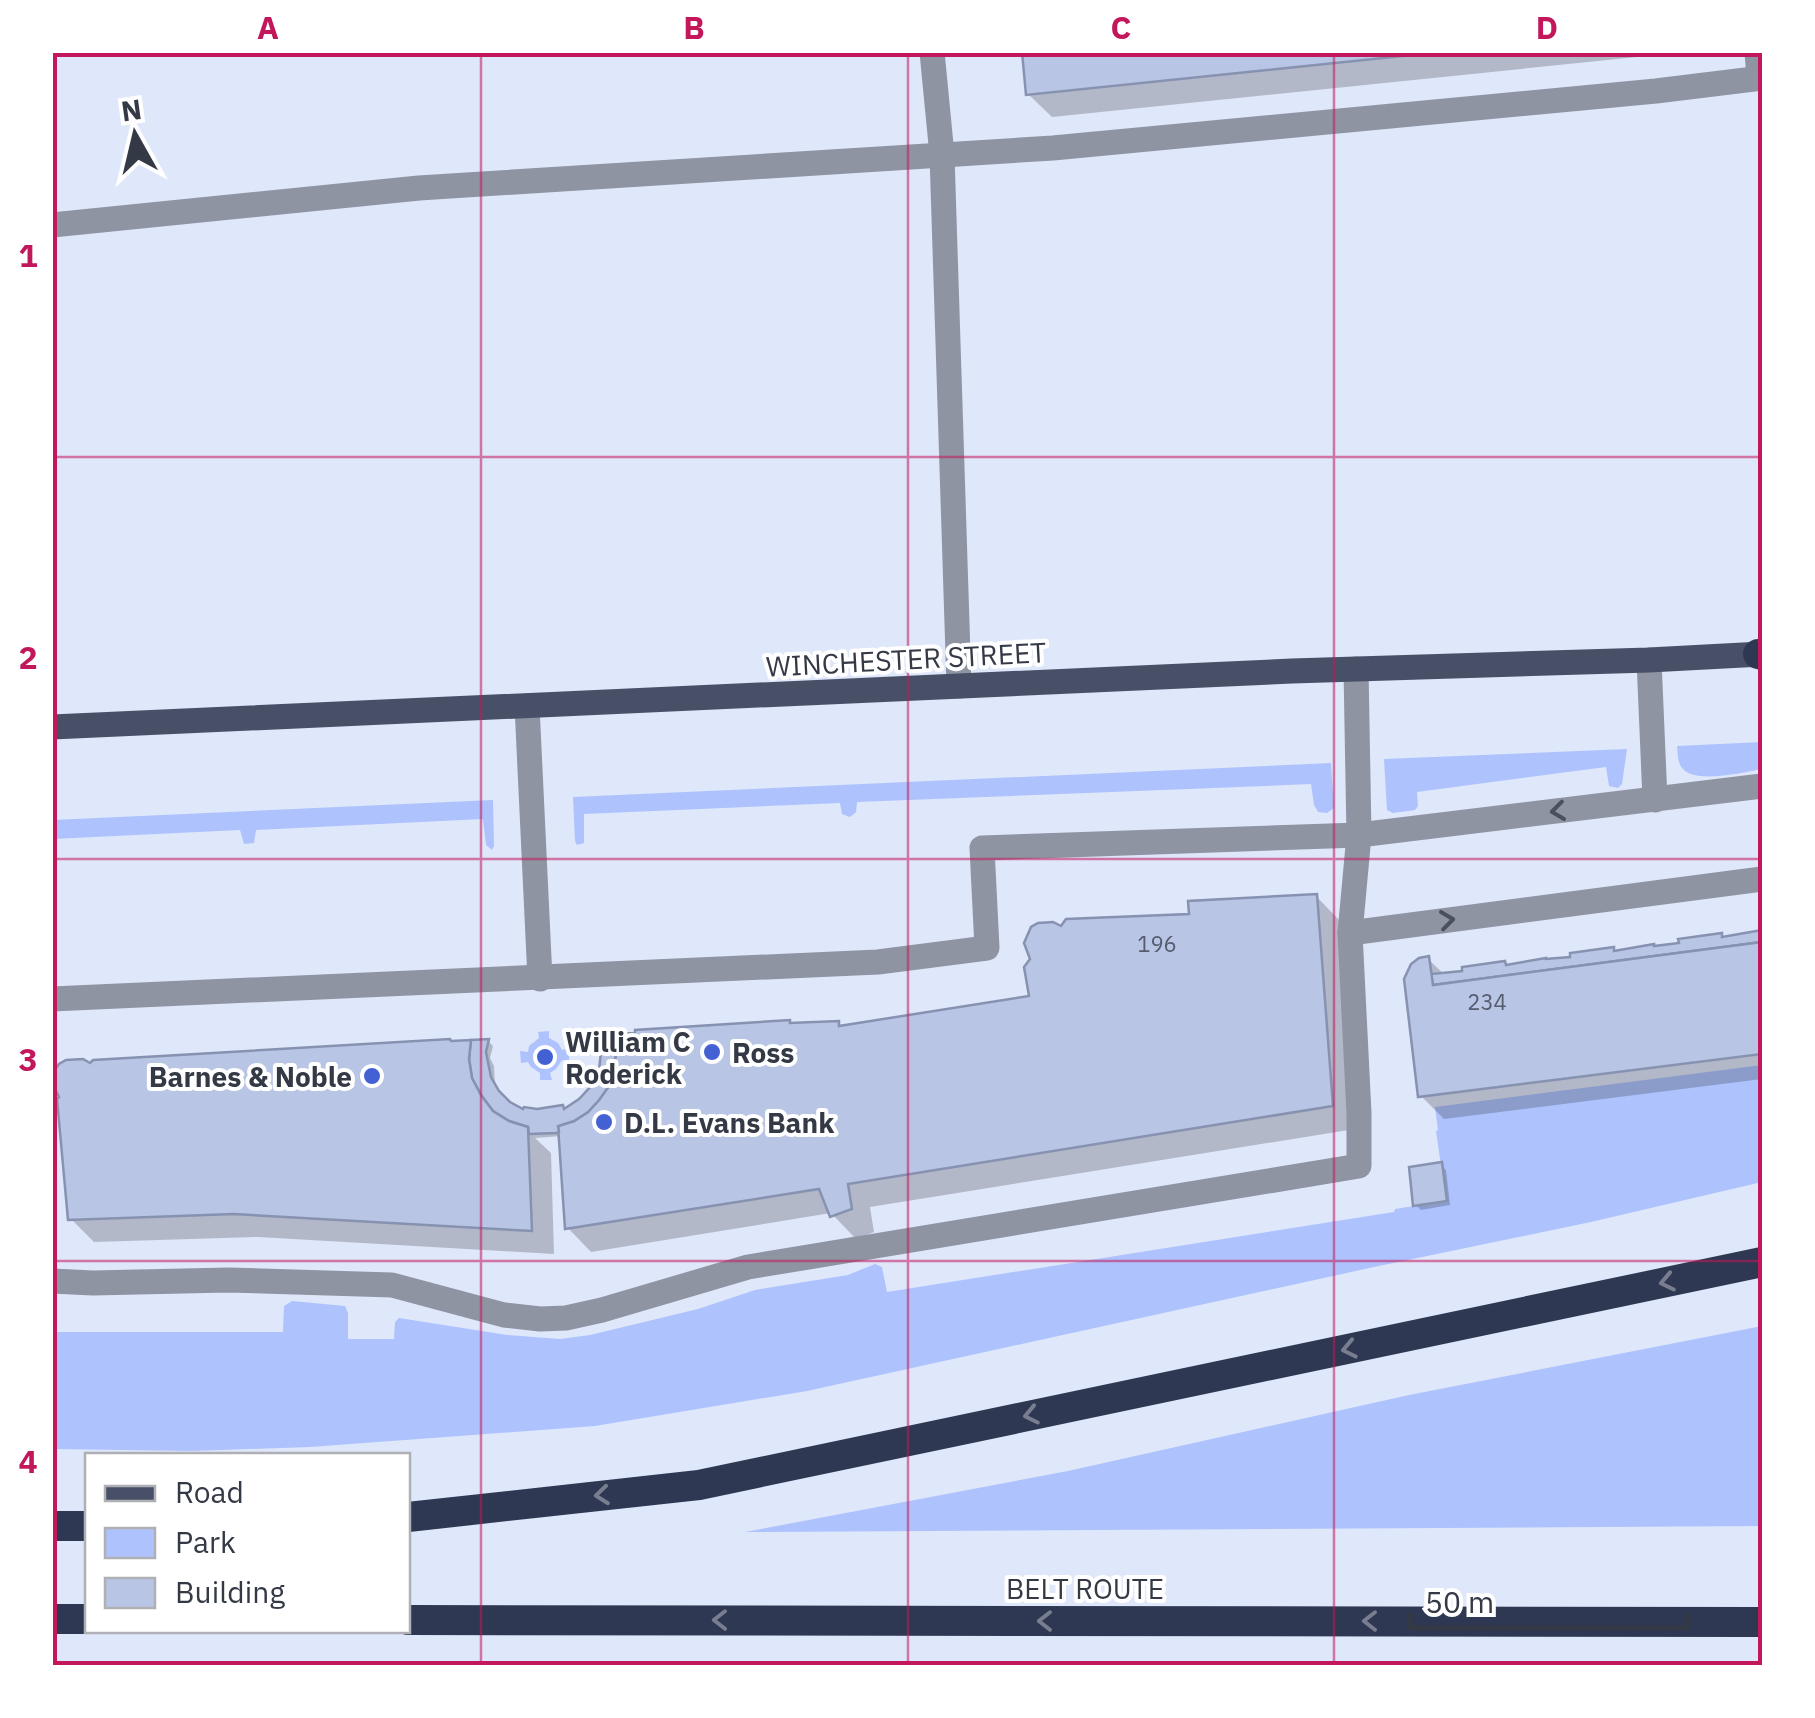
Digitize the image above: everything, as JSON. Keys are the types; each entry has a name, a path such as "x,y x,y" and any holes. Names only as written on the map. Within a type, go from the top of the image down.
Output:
{"highway":[{"path":"410,1516 698,1484 1762,1262"},
{"path":"52,1526 85,1526"},
{"path":"52,1619 85,1619"},
{"name":"BELT ROUTE","path":"410,1620 1762,1622"}],"main road":[{"name":"WINCHESTER STREET","path":"52,727 1356,668 1761,655"}],"lane":[{"path":"932,52 942,155 959,686"},
{"path":"52,225 418,188 1070,146 1638,92 1759,70"},
{"path":"1649,660 1654,800"},
{"path":"52,1281 228,1280 392,1285 504,1315 566,1318 748,1267 1359,1166 1350,933 1359,835 1356,668"},
{"path":"527,706 540,979"},
{"path":"52,999 878,962 986,948 982,848 1359,835 1762,786"},
{"path":"1350,933 1762,879"}],"green space":[{"path":"1762,742 1762,769 1698,776 1683,769 1679,761 1677,746"},
{"path":"1627,749 1618,788 1609,786 1606,767 1417,792 1415,810 1387,810 1384,759"},
{"path":"1331,763 1334,808 1327,813 1318,812 1314,805 1311,784 857,802 856,812 850,817 842,814 840,803 584,814 584,843 577,845 575,841 573,797"},
{"path":"493,800 492,850 486,845 483,819 256,830 254,843 244,844 240,830 53,839 53,820"},
{"path":"549,1031 549,1038 562,1050 569,1048 569,1061 562,1060 550,1073 552,1080 540,1080 540,1073 528,1062 521,1063 520,1051 528,1052 539,1038 538,1032"},
{"path":"1762,1065 1762,1182 1591,1222 807,1391 595,1426 310,1447 191,1451 53,1449 52,1332 283,1332 284,1306 292,1301 345,1306 348,1339 394,1339 399,1318 560,1339 698,1309 755,1290 848,1275 875,1264 882,1267 887,1292 1446,1201 1435,1107"},
{"path":"1762,1326 1762,1526 745,1532 1068,1471 1409,1395"}],"building":[{"path":"1022,52 1441,52 1026,95"},
{"path":"1317,894 1333,1106 848,1184 852,1209 830,1217 819,1189 565,1229 558,1126 588,1112 609,1086 616,1052 613,1034 790,1020 839,1021 839,1026 1029,996 1024,967 1030,959 1024,943 1031,927 1038,923 1061,926 1066,919 1189,914 1188,901"},
{"path":"1762,930 1762,942 1433,985 1431,974 1505,961 1506,965 1570,957 1570,953 1614,947 1614,951"},
{"path":"1762,942 1762,1054 1418,1097 1404,979 1411,964 1419,958 1429,956 1433,985"},
{"path":"613,1034 616,1052 609,1086 588,1112 558,1126 556,1133 529,1134 528,1127 493,1111 472,1078 471,1040 489,1039 486,1052 491,1077 510,1102 523,1109 563,1105 564,1109 592,1085 599,1070 598,1035"},
{"path":"471,1040 472,1078 493,1111 528,1127 532,1231 234,1214 68,1220 59,1097 52,1083 54,1071 66,1060 83,1059 90,1063"},
{"path":"1442,1162 1447,1201 1413,1206 1409,1167"}],"place":[{"name":"Ross","path":"712,1052"},
{"name":"William C Roderick","path":"545,1057"},
{"name":"Barnes & Noble","path":"372,1076"},
{"name":"D.L. Evans Bank","path":"604,1122"}]}
